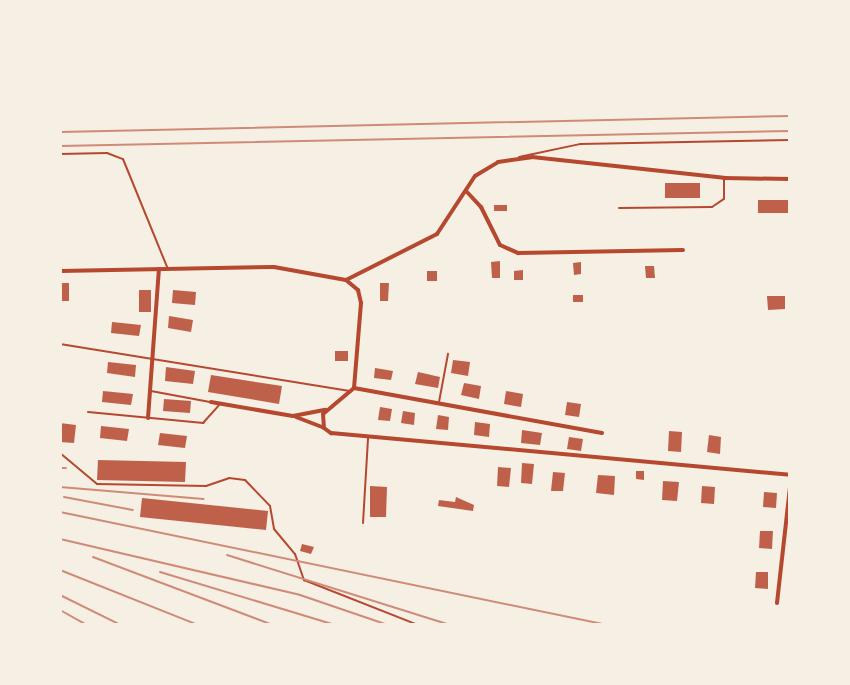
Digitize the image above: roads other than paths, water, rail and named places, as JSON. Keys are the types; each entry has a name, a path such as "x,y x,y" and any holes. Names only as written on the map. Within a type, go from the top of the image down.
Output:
{"street":[{"path":"346,280 437,234 484,168 514,158 724,178 790,179"},
{"path":"467,192 481,207 496,241 518,253 683,250"},
{"path":"60,271 274,267 346,280 358,290 361,303 352,389 327,410 293,416"},
{"path":"148,418 159,269"},
{"path":"352,389 602,433"},
{"path":"211,402 293,416 324,428 368,436 790,475"},
{"path":"324,428 327,410"},
{"path":"777,603 790,487"}],"lane":[{"path":"514,158 580,144 790,140"},
{"path":"60,154 107,153 123,159 168,269"},
{"path":"619,208 716,206 724,199 724,178"},
{"path":"60,344 352,389"},
{"path":"439,403 448,354"},
{"path":"151,391 211,402"},
{"path":"88,412 203,423 220,404"},
{"path":"363,523 368,436"},
{"path":"60,453 97,484 206,486 229,478 245,480 270,506 274,529 295,554 304,580 418,625"}],"railway":[{"path":"60,132 790,116"},
{"path":"60,146 790,131"},
{"path":"60,468 66,468"},
{"path":"60,487 204,499"},
{"path":"64,497 133,510"},
{"path":"60,512 607,625"},
{"path":"60,539 300,595 388,625"},
{"path":"227,555 450,625"},
{"path":"93,557 273,625"},
{"path":"60,570 198,625"},
{"path":"160,572 336,625"},
{"path":"60,595 121,625"},
{"path":"60,610 87,625"}]}
